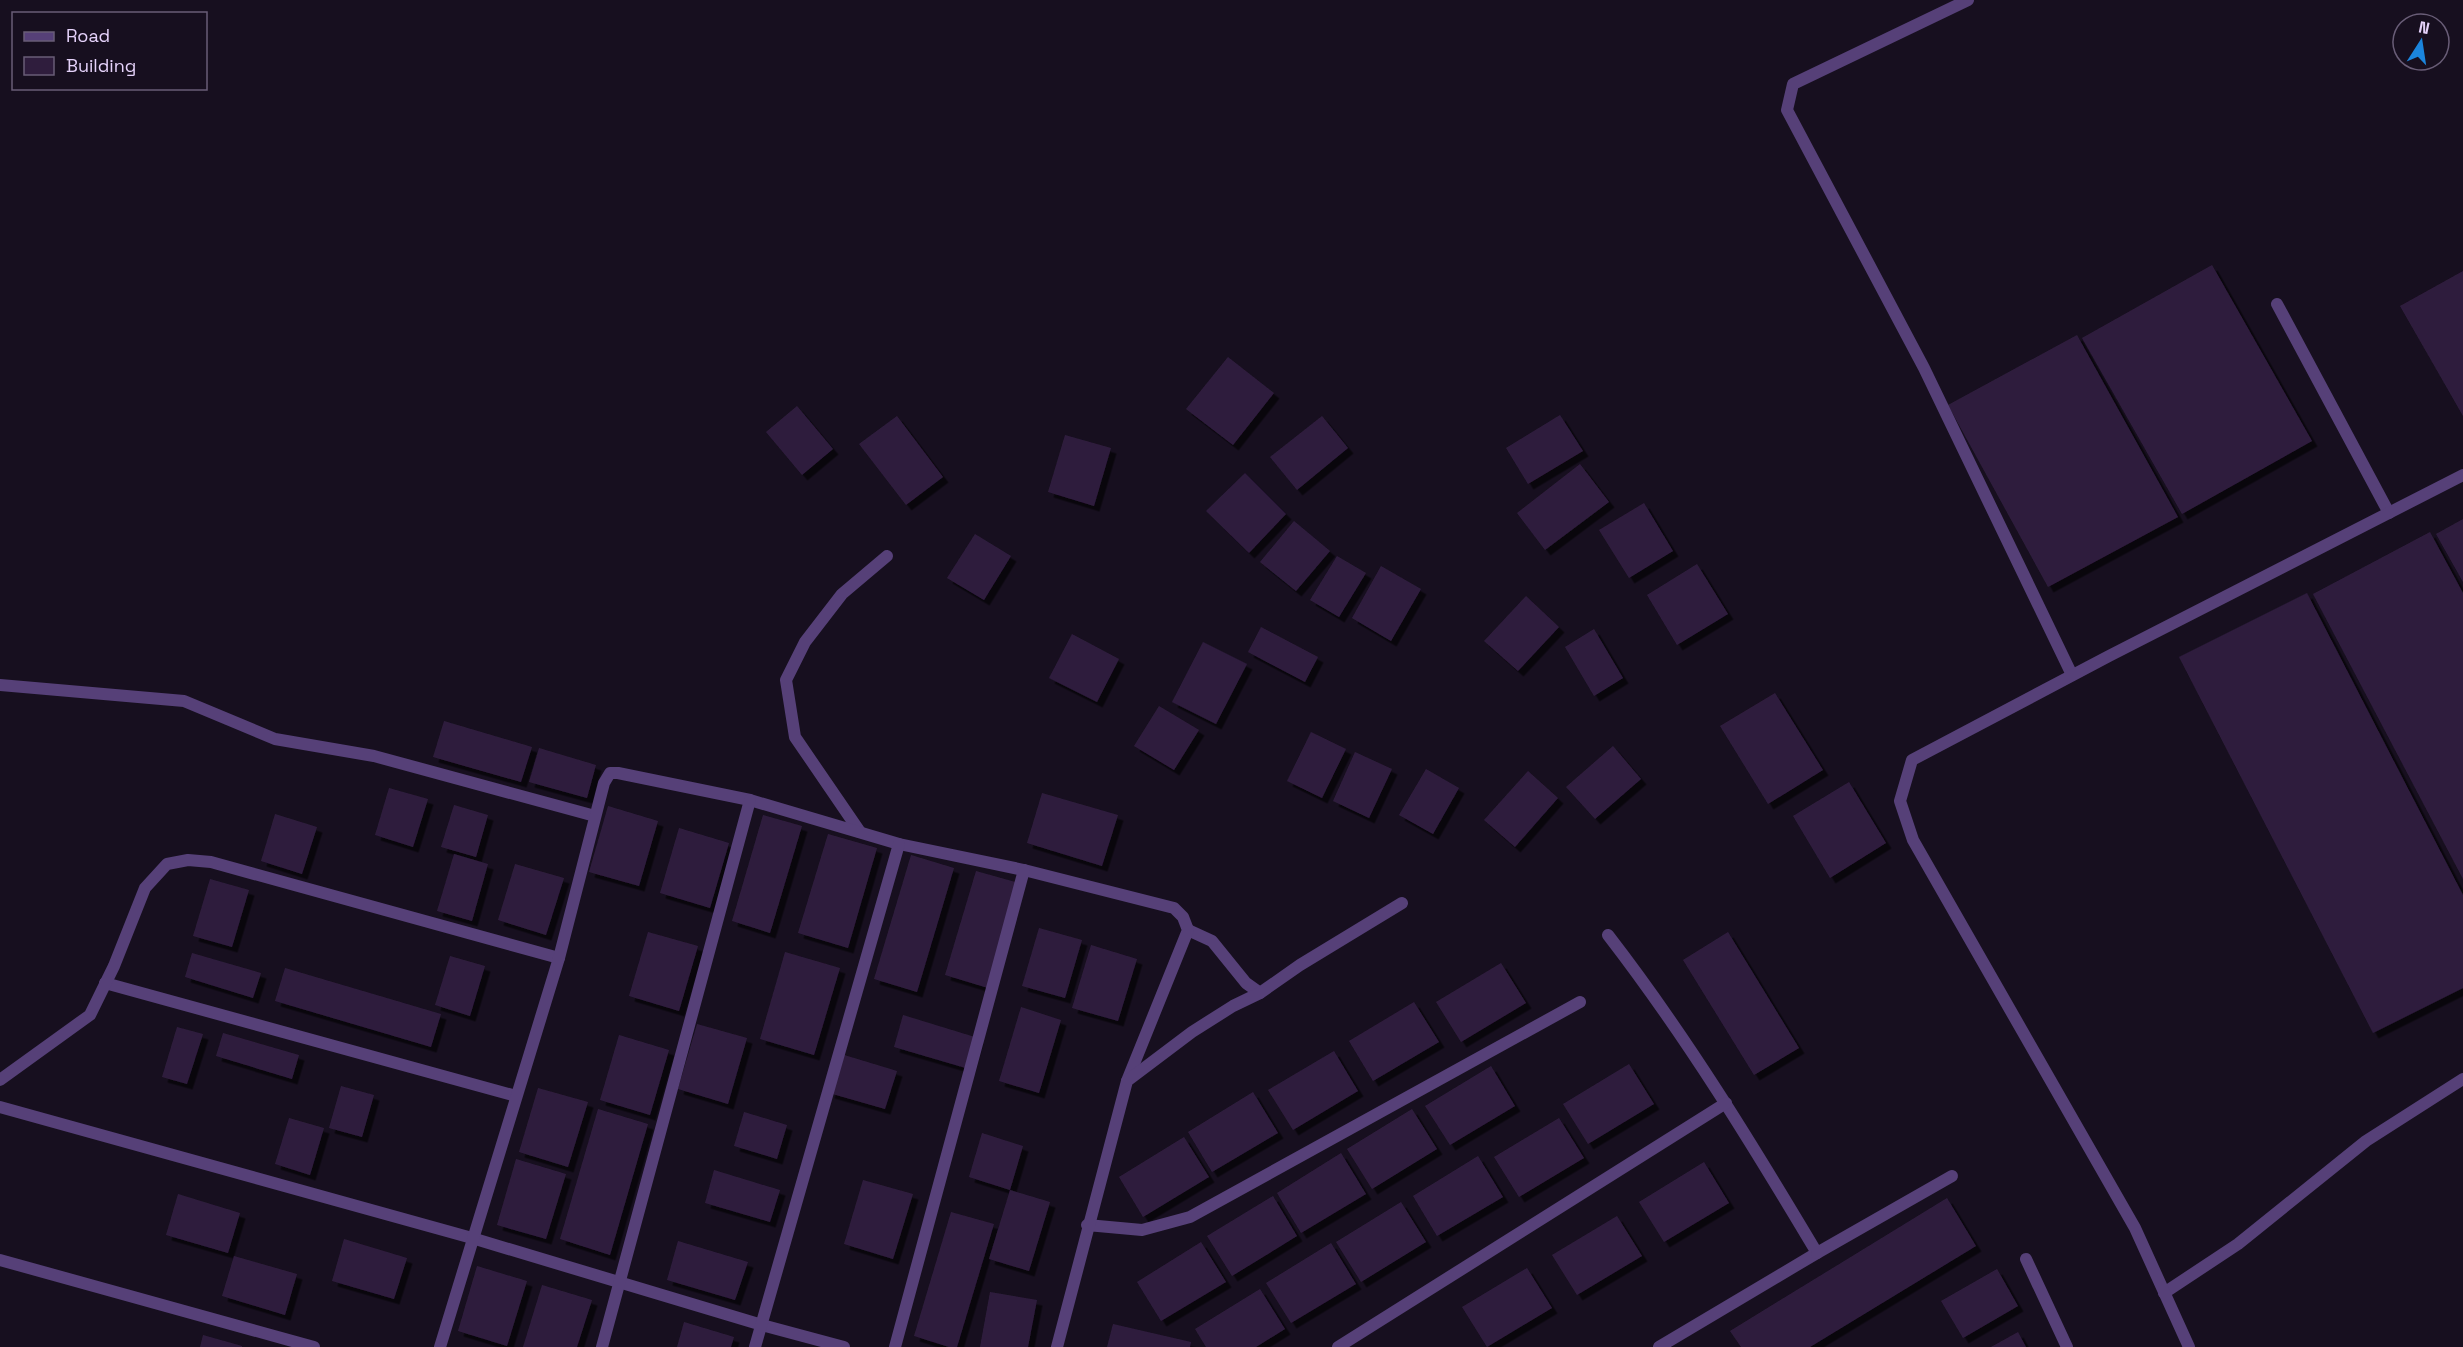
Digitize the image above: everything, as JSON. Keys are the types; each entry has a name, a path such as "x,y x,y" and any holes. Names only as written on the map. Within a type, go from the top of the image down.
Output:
{"street":[{"path":"1968,0 1793,84 1786,110 1924,368 2072,675"},
{"path":"2277,304 2389,513"},
{"path":"2189,1347 2134,1227 1913,840 1900,801 1912,760 2072,675 2463,475"},
{"path":"860,832 795,737 786,680 805,642 842,594 887,556"},
{"path":"0,685 184,701 275,739 374,756 595,816"},
{"path":"441,1347 472,1238 559,958 604,783 610,773 618,773 750,800 899,844 1024,870 1174,908 1183,917 1188,930 1127,1081 1057,1347"},
{"path":"602,1347 750,800"},
{"path":"755,1347 899,844"},
{"path":"0,1080 90,1015 145,888 167,864 188,860 211,862 559,958"},
{"path":"895,1347 1024,870"},
{"path":"1127,1081 1192,1032 1233,1006 1260,993 1300,965 1402,903"},
{"path":"1188,930 1212,941 1246,983 1260,993"},
{"path":"1608,935 1643,980 1726,1103 1817,1253"},
{"path":"105,983 516,1096"},
{"path":"1088,1225 1142,1230 1190,1217 1580,1002"},
{"path":"2164,1293 2238,1244 2366,1141 2463,1079"},
{"path":"1338,1347 1726,1103"},
{"path":"0,1107 472,1238 762,1325 844,1347"},
{"path":"1659,1347 1952,1176"},
{"path":"2026,1259 2067,1347"},
{"path":"0,1260 314,1347"}],"building":[{"path":"2212,265 2312,441 2182,514 2082,338"},
{"path":"2463,271 2463,416 2400,306"},
{"path":"2077,335 2178,517 2048,587 1948,405"},
{"path":"1228,357 1274,393 1233,445 1186,409"},
{"path":"797,406 833,449 802,475 766,432"},
{"path":"1560,415 1583,451 1528,484 1506,448"},
{"path":"897,416 943,477 906,505 859,444"},
{"path":"1322,416 1348,448 1297,490 1270,457"},
{"path":"1065,435 1111,448 1094,506 1048,492"},
{"path":"1580,464 1609,502 1545,550 1517,513"},
{"path":"1245,473 1286,514 1249,553 1206,511"},
{"path":"1644,503 1673,551 1629,578 1599,530"},
{"path":"2463,519 2463,582 2436,534"},
{"path":"1294,521 1330,551 1296,591 1260,562"},
{"path":"2430,532 2463,593 2463,879 2313,594"},
{"path":"975,534 1011,556 984,600 947,578"},
{"path":"1337,556 1366,573 1339,617 1310,600"},
{"path":"1697,564 1728,614 1677,645 1647,595"},
{"path":"1381,566 1421,589 1391,641 1352,618"},
{"path":"2307,593 2463,895 2463,988 2373,1033 2179,657"},
{"path":"1526,596 1559,627 1518,671 1484,641"},
{"path":"1261,627 1318,657 1305,682 1248,652"},
{"path":"1594,629 1623,678 1594,696 1565,647"},
{"path":"1072,634 1119,659 1097,702 1049,678"},
{"path":"1203,642 1247,664 1216,724 1172,702"},
{"path":"1775,693 1823,770 1768,804 1720,726"},
{"path":"1159,706 1199,730 1174,770 1134,746"},
{"path":"444,721 532,747 521,782 433,757"},
{"path":"1311,732 1346,749 1322,798 1287,781"},
{"path":"1613,746 1641,779 1595,819 1566,787"},
{"path":"539,748 596,765 587,798 529,782"},
{"path":"1355,752 1392,769 1369,818 1333,801"},
{"path":"1426,769 1459,788 1433,834 1399,815"},
{"path":"1528,771 1558,798 1515,847 1484,820"},
{"path":"1849,782 1886,843 1830,878 1793,816"},
{"path":"389,788 428,799 413,847 375,835"},
{"path":"1042,793 1118,815 1102,866 1027,843"},
{"path":"454,805 488,815 476,857 441,847"},
{"path":"608,806 658,821 639,886 589,872"},
{"path":"275,814 317,827 302,874 261,861"},
{"path":"763,815 802,826 770,933 732,921"},
{"path":"679,828 729,843 710,908 660,893"},
{"path":"828,834 877,848 848,948 798,933"},
{"path":"454,854 488,864 472,921 437,911"},
{"path":"911,855 954,868 917,992 874,979"},
{"path":"515,864 564,878 546,935 498,920"},
{"path":"976,871 1019,883 988,988 945,975"},
{"path":"210,879 249,890 232,947 193,936"},
{"path":"1039,928 1082,940 1065,998 1022,986"},
{"path":"648,932 698,946 679,1011 629,996"},
{"path":"1728,932 1799,1048 1754,1075 1683,960"},
{"path":"1091,945 1137,959 1118,1021 1072,1008"},
{"path":"785,952 840,968 814,1055 760,1039"},
{"path":"192,953 261,973 253,998 185,977"},
{"path":"450,956 485,966 470,1016 435,1005"},
{"path":"1501,963 1526,1003 1461,1042 1436,1002"},
{"path":"285,968 441,1014 431,1047 275,1001"},
{"path":"1414,1002 1439,1042 1373,1081 1349,1041"},
{"path":"1021,1007 1061,1020 1039,1093 999,1081"},
{"path":"903,1015 978,1038 969,1069 894,1047"},
{"path":"697,1024 747,1038 728,1104 678,1089"},
{"path":"177,1027 203,1034 187,1084 162,1077"},
{"path":"223,1033 299,1055 292,1079 216,1056"},
{"path":"619,1035 669,1050 650,1115 600,1100"},
{"path":"1334,1051 1358,1091 1293,1130 1268,1090"},
{"path":"841,1054 897,1071 885,1109 829,1093"},
{"path":"1629,1064 1654,1104 1588,1144 1563,1104"},
{"path":"1491,1066 1515,1106 1450,1145 1425,1106"},
{"path":"341,1086 374,1095 362,1137 329,1128"},
{"path":"538,1088 588,1102 568,1167 519,1152"},
{"path":"1253,1092 1278,1133 1212,1172 1188,1132"},
{"path":"598,1109 648,1124 610,1255 560,1239"},
{"path":"1412,1109 1437,1149 1372,1189 1347,1149"},
{"path":"744,1112 787,1125 777,1159 734,1146"},
{"path":"289,1118 324,1128 310,1175 275,1164"},
{"path":"1559,1118 1584,1158 1519,1197 1494,1157"},
{"path":"982,1133 1023,1146 1010,1190 969,1177"},
{"path":"1184,1137 1209,1177 1143,1217 1119,1177"},
{"path":"1341,1153 1366,1194 1301,1233 1277,1193"},
{"path":"1478,1156 1503,1197 1437,1236 1413,1196"},
{"path":"516,1159 566,1174 546,1239 497,1225"},
{"path":"1704,1162 1729,1203 1664,1242 1639,1202"},
{"path":"714,1170 780,1190 770,1222 705,1203"},
{"path":"863,1180 913,1194 893,1259 844,1244"},
{"path":"1010,1190 1050,1202 1029,1271 989,1259"},
{"path":"178,1194 240,1213 228,1253 166,1235"},
{"path":"1273,1196 1297,1236 1232,1276 1207,1236"},
{"path":"1947,1198 1976,1246 1810,1347 1741,1347 1730,1331"},
{"path":"1401,1202 1426,1242 1361,1282 1336,1242"},
{"path":"951,1212 994,1224 957,1347 949,1347 914,1336"},
{"path":"1617,1216 1642,1256 1577,1295 1552,1255"},
{"path":"344,1239 407,1258 394,1299 332,1281"},
{"path":"678,1241 748,1262 735,1300 667,1280"},
{"path":"1201,1242 1226,1282 1161,1321 1137,1282"},
{"path":"1331,1243 1356,1284 1291,1323 1266,1283"},
{"path":"234,1256 297,1274 285,1315 222,1296"},
{"path":"477,1266 527,1281 507,1346 458,1331"},
{"path":"1527,1268 1552,1308 1487,1347 1462,1307"},
{"path":"1997,1269 2018,1306 1963,1338 1941,1301"},
{"path":"542,1285 592,1300 577,1347 523,1347"},
{"path":"1260,1289 1285,1329 1256,1347 1206,1347 1195,1329"},
{"path":"990,1292 1037,1300 1028,1347 980,1347"},
{"path":"684,1322 734,1337 731,1347 677,1347"},
{"path":"1113,1324 1191,1342 1190,1347 1107,1347"},
{"path":"2018,1332 2026,1347 1991,1347"},
{"path":"203,1335 242,1346 242,1347 200,1347"}]}
